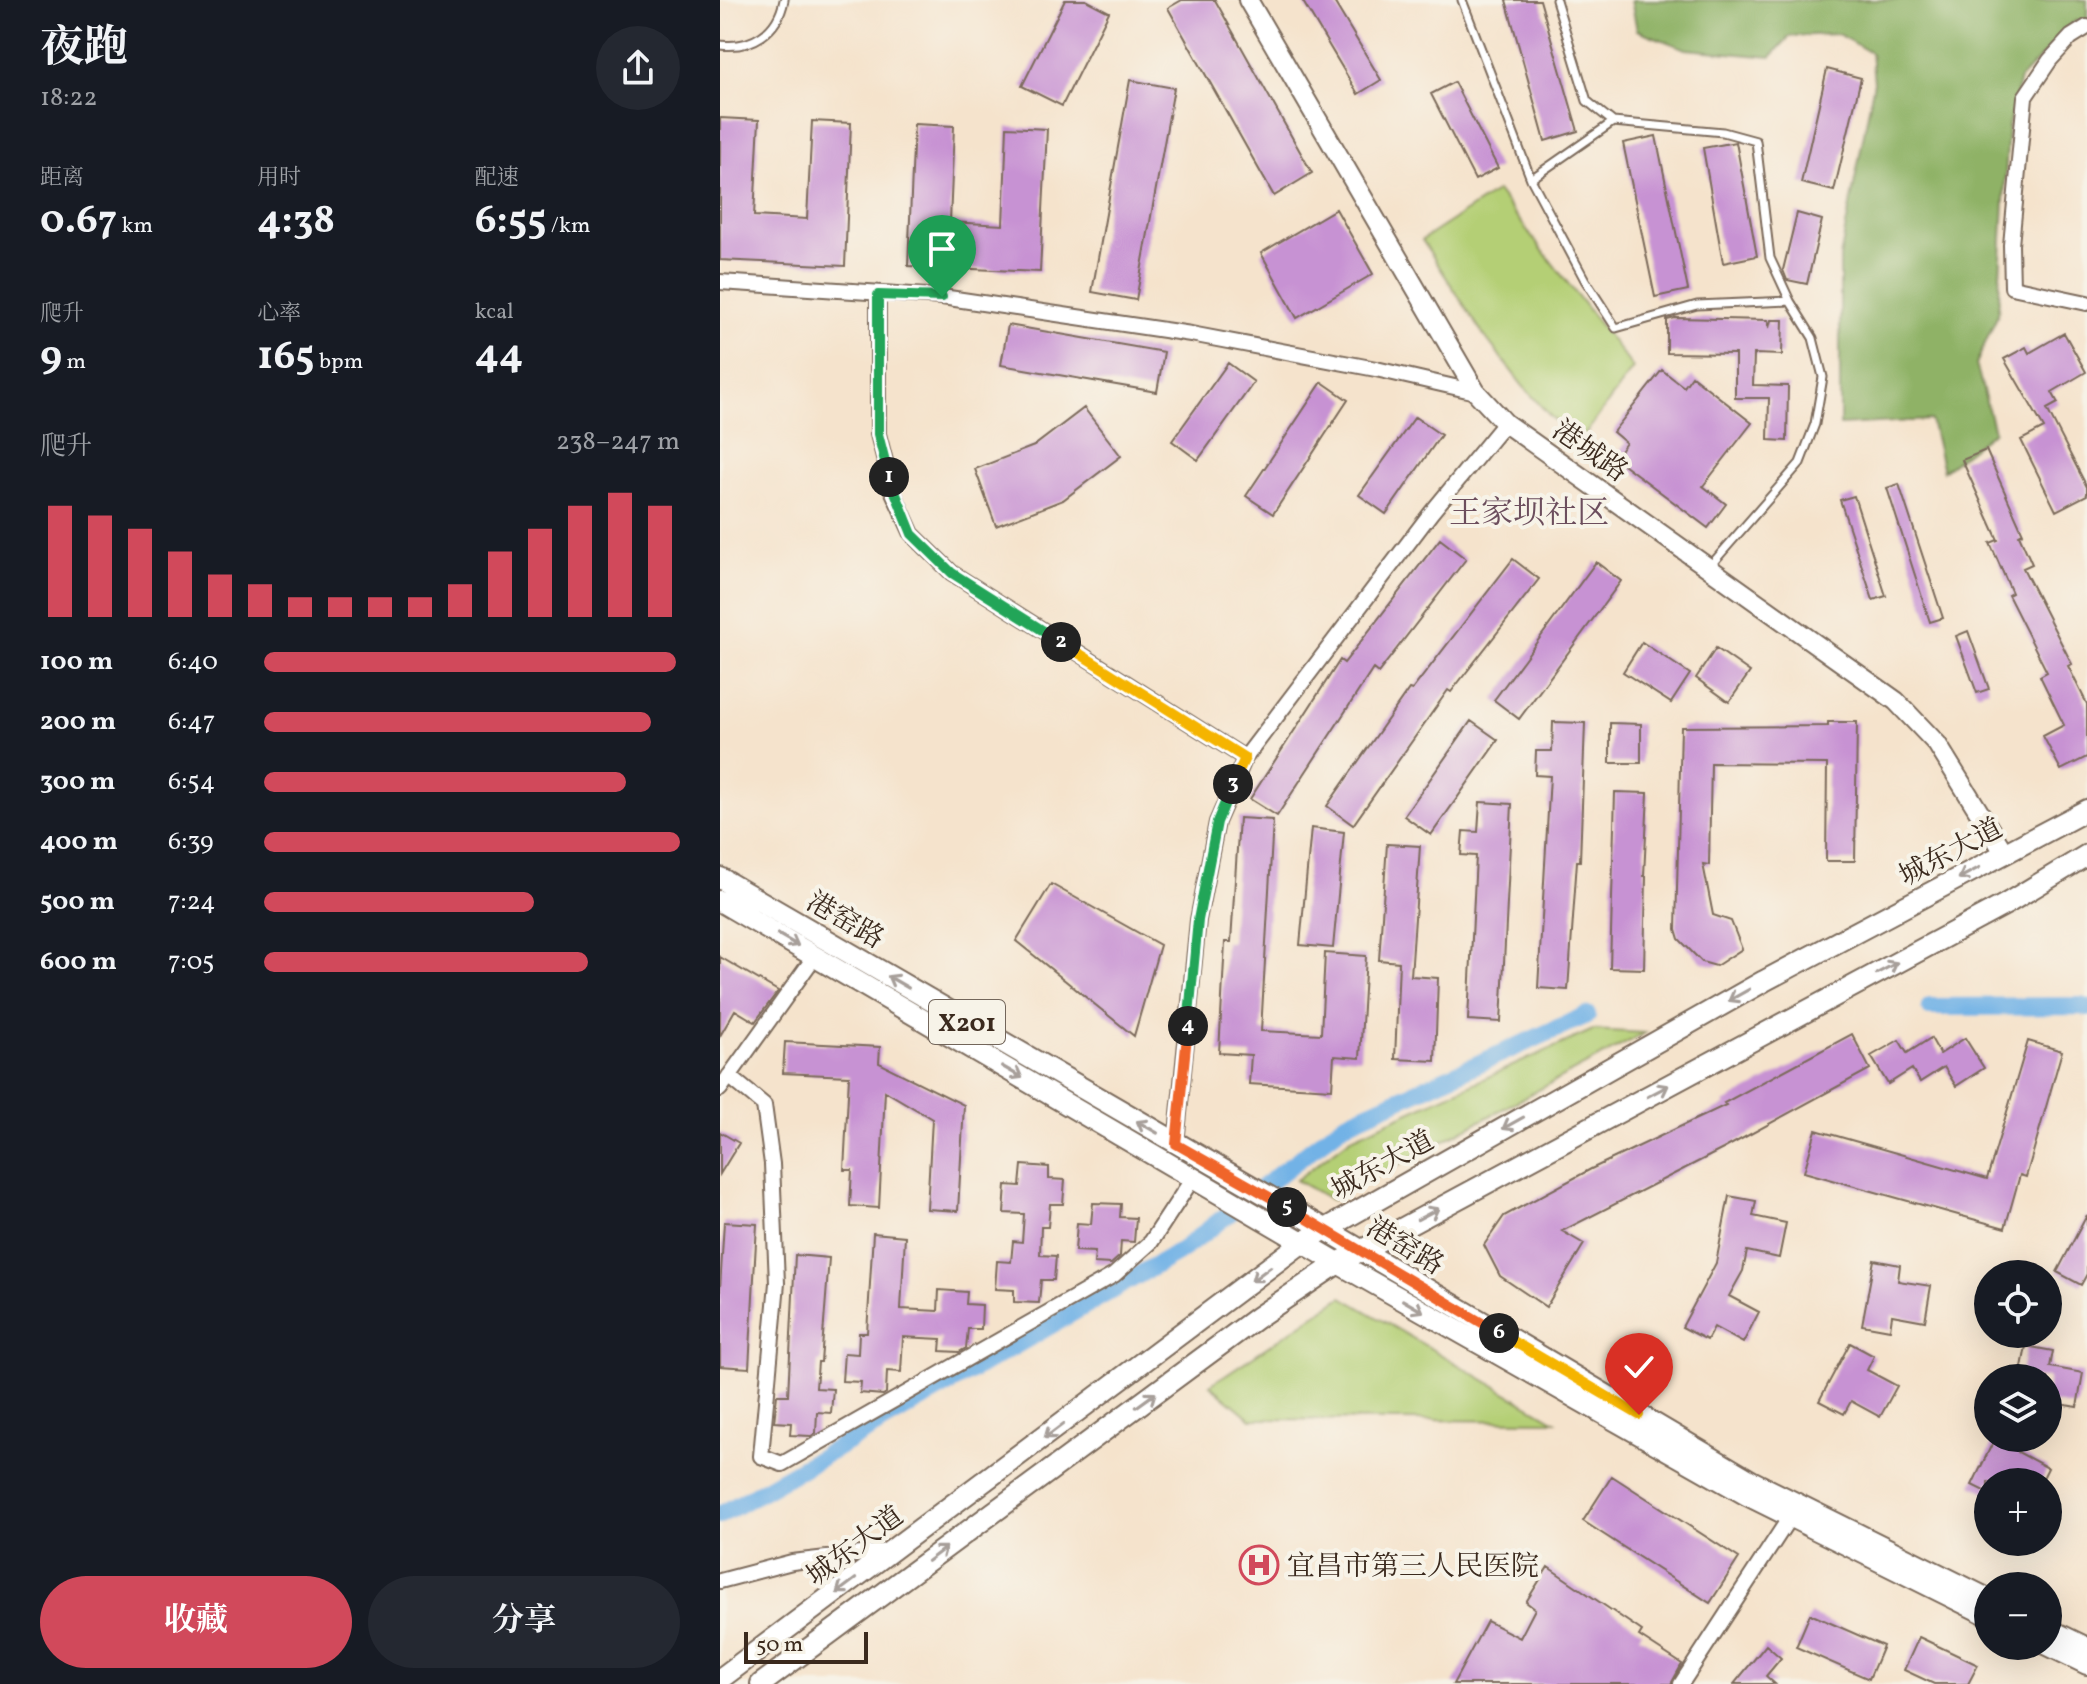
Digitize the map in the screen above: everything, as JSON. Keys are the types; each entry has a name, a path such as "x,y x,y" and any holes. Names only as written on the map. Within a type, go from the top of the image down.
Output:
{"main road":[{"name":"城东大道","path":"720,1679 1303,1242 1764,981 2087,810"},
{"name":"城东大道","path":"761,1684 1258,1317 1338,1263 2006,904 2087,855"},
{"name":"港窑路","path":"720,878 1176,1144 1205,1177 1285,1205 1753,1482 1974,1592"},
{"name":"港窑路","path":"720,901 1205,1177 1273,1224 1338,1263 1722,1481 1974,1608"},
{"path":"2062,1636 2087,1648"},
{"path":"2062,1652 2087,1664"}],"street":[{"name":"港城路","path":"1248,0 1476,392 1505,423 1896,701 1937,744 2005,854"},
{"path":"2087,27 2071,37 2050,60 2025,97 2011,245 2012,287 2087,303"},
{"path":"720,282 942,297 1191,334 1376,369 1476,392"},
{"path":"878,295 878,434 893,492 912,534 952,573 1245,758"},
{"path":"1176,1144 1198,920 1217,822 1245,758 1431,513 1505,423"},
{"path":"720,1089 815,956"},
{"path":"729,1076 764,1105 772,1164 777,1283 761,1456 782,1464 1114,1275 1151,1242 1205,1177"},
{"path":"1681,1684 1790,1517"},
{"path":"720,1581 792,1562 894,1550"}],"lane":[{"path":"720,45 745,45 759,39 772,29 782,13 784,0"},
{"path":"1462,0 1531,179 1585,280 1616,328 1697,305 1790,301"},
{"path":"1556,0 1587,101 1613,122 1723,132 1756,141 1770,258 1790,301 1813,338 1823,377 1815,424 1800,463 1709,568"},
{"path":"1531,179 1613,122"}],"green space":[{"path":"1631,0 2087,0 2087,20 2075,21 2020,79 2008,126 1998,314 1976,364 1994,431 1943,471 1931,420 1840,425 1840,257 1874,82 1871,53 1838,34 1790,36 1771,57 1686,49 1637,30"},
{"path":"1497,191 1633,368 1581,440 1551,417 1523,386 1483,334 1422,240"},
{"path":"1593,1030 1645,1033 1332,1200 1296,1180 1351,1138"},
{"path":"1342,1297 1555,1421 1251,1419 1210,1385"}],"building":[{"path":"1065,0 1086,0 1109,12 1062,106 1022,86"},
{"path":"1182,0 1215,0 1312,173 1274,196 1168,8"},
{"path":"1302,0 1333,0 1381,80 1358,94"},
{"path":"1506,0 1540,0 1578,131 1545,141"},
{"path":"1827,69 1861,78 1834,191 1801,183"},
{"path":"1130,80 1174,88 1136,300 1092,292"},
{"path":"1454,82 1498,168 1475,180 1431,94"},
{"path":"720,118 759,120 754,216 807,219 812,121 851,123 845,266 720,260"},
{"path":"914,124 954,126 950,222 1003,225 1007,127 1047,129 1040,272 908,266"},
{"path":"1656,136 1688,290 1655,297 1623,143"},
{"path":"1736,142 1757,256 1723,263 1703,148"},
{"path":"1336,209 1373,274 1297,318 1261,253"},
{"path":"1797,213 1822,220 1807,284 1787,280 1783,270"},
{"path":"1667,320 1768,320 1769,328 1771,320 1783,320 1782,355 1754,354 1753,385 1788,386 1787,441 1768,440 1769,398 1735,398 1735,354 1667,353"},
{"path":"1008,325 1164,352 1157,392 1001,365"},
{"path":"2064,333 2086,372 2052,392 2058,403 2047,409 2087,487 2087,495 2056,511 2021,440 2044,428 2004,359 2026,347 2029,353"},
{"path":"1228,363 1254,382 1198,460 1172,441"},
{"path":"1662,370 1684,387 1692,376 1752,423 1703,486 1726,504 1708,528 1615,458 1626,443 1613,432"},
{"path":"1322,382 1348,400 1273,514 1246,496"},
{"path":"1084,408 1121,456 1063,500 996,526 975,469 1034,446"},
{"path":"1415,417 1441,435 1386,514 1359,495"},
{"path":"1986,450 2023,533 2019,535 2032,564 2023,568 2072,664 2068,666 2087,704 2087,757 2061,770 2043,736 2064,725 2040,676 2047,672 2008,595 2012,593 1990,543 1998,540 1962,460"},
{"path":"1899,484 1943,618 1930,622 1887,488"},
{"path":"1854,496 1886,596 1873,600 1840,500"},
{"path":"1440,539 1466,559 1378,673 1373,669 1277,816 1250,799 1340,660 1344,663"},
{"path":"1513,559 1539,579 1451,692 1448,690 1353,825 1327,806 1409,689 1412,690"},
{"path":"1596,562 1621,581 1519,719 1494,700"},
{"path":"1968,631 1989,689 1977,693 1956,636"},
{"path":"1642,642 1690,674 1671,703 1623,672"},
{"path":"1716,648 1750,672 1729,702 1696,678"},
{"path":"1471,721 1498,740 1431,835 1404,816"},
{"path":"1553,722 1585,723 1580,861 1577,861 1568,990 1538,988 1550,776 1535,775 1536,751 1552,751"},
{"path":"1828,722 1857,722 1855,861 1826,861 1827,764 1711,763 1709,865 1703,864 1713,915 1731,921 1742,949 1716,966 1702,962 1679,939 1676,929 1681,727 1828,726"},
{"path":"1610,723 1641,724 1641,763 1610,763"},
{"path":"1615,792 1648,793 1644,969 1610,968"},
{"path":"1480,802 1512,804 1501,1022 1468,1020 1476,856 1461,855 1463,831 1478,832"},
{"path":"1239,818 1273,820 1261,1031 1321,1034 1325,953 1366,956 1360,1058 1334,1056 1332,1089 1249,1084 1251,1055 1219,1053 1225,942 1231,942"},
{"path":"1311,828 1344,832 1333,948 1300,945"},
{"path":"1387,844 1420,846 1411,976 1438,978 1435,1061 1395,1059 1399,962 1379,960"},
{"path":"1051,884 1160,945 1134,1036 1016,941"},
{"path":"720,957 778,991 755,1022 735,1010 720,1036"},
{"path":"1852,1034 1870,1069 1562,1231 1584,1244 1546,1307 1500,1276 1484,1245 1504,1216 1591,1169 1726,1105 1724,1103"},
{"path":"1931,1038 1940,1054 1965,1038 1984,1068 1956,1086 1944,1067 1920,1082 1912,1069 1888,1084 1871,1056 1899,1040 1907,1053"},
{"path":"2028,1041 2062,1051 2026,1177 2020,1175 2005,1228 1804,1172 1816,1130 1987,1179"},
{"path":"785,1042 880,1047 879,1063 964,1105 958,1211 927,1209 932,1119 885,1091 879,1208 850,1206 852,1170 844,1170 849,1076 783,1073"},
{"path":"720,1132 739,1143 720,1174"},
{"path":"1022,1165 1049,1167 1049,1179 1065,1180 1063,1204 1050,1204 1048,1227 1041,1227 1040,1255 1056,1256 1054,1280 1041,1280 1039,1303 1014,1302 1014,1290 995,1289 997,1261 1011,1262 1013,1241 1022,1242 1024,1214 1004,1213 1006,1185 1020,1186"},
{"path":"1729,1196 1756,1201 1753,1216 1786,1223 1779,1258 1747,1251 1743,1271 1729,1296 1759,1312 1743,1343 1714,1327 1707,1340 1682,1327 1716,1263"},
{"path":"1093,1203 1121,1204 1120,1217 1136,1218 1134,1242 1121,1241 1120,1256 1111,1264 1094,1263 1095,1252 1075,1251 1077,1223 1091,1224"},
{"path":"2087,1215 2087,1274 2081,1285 2062,1275 2062,1262"},
{"path":"724,1222 757,1224 749,1368 720,1366"},
{"path":"873,1233 905,1236 901,1309 938,1311 939,1290 967,1292 966,1304 982,1305 981,1329 968,1329 966,1348 959,1352 940,1351 941,1339 903,1337 901,1372 887,1371 886,1393 883,1395 860,1393 861,1382 842,1381 844,1353 858,1354 859,1333 867,1333"},
{"path":"795,1255 829,1258 816,1388 833,1389 831,1413 817,1412 816,1433 811,1436 790,1435 791,1423 774,1422 777,1395 788,1395"},
{"path":"1874,1260 1900,1265 1898,1281 1931,1286 1925,1321 1892,1315 1890,1330 1862,1325"},
{"path":"1850,1343 1874,1356 1867,1370 1897,1386 1880,1417 1851,1401 1844,1414 1819,1401"},
{"path":"2026,1348 2053,1351 2051,1364 2023,1364"},
{"path":"2062,1369 2083,1373 2077,1407 2062,1404"},
{"path":"1988,1452 2018,1452 2048,1468 1980,1468"},
{"path":"1612,1476 1739,1558 1710,1603 1583,1521"},
{"path":"1548,1567 1642,1631 1639,1636 1682,1664 1671,1684 1453,1684 1487,1621 1520,1638 1535,1609 1526,1602"},
{"path":"1810,1614 1883,1646 1869,1679 1796,1647"},
{"path":"1919,1637 1978,1665 1968,1684 1934,1684 1904,1670"},
{"path":"1766,1645 1781,1658 1766,1676 1775,1684 1734,1684"}],"waterway":[{"path":"1930,1007 2087,1008"},
{"path":"720,1515 1182,1250 1344,1124 1587,1015"}],"place":[{"name":"宜昌市第三人民医院","path":"1259,1565"}],"district":[{"name":"王家坝社区","path":"1529,512"}],"route":[{"path":"942,297 878,295 878,434 893,492 912,534 952,573 1245,758 1217,822 1198,920 1176,1144 1639,1415"}]}
